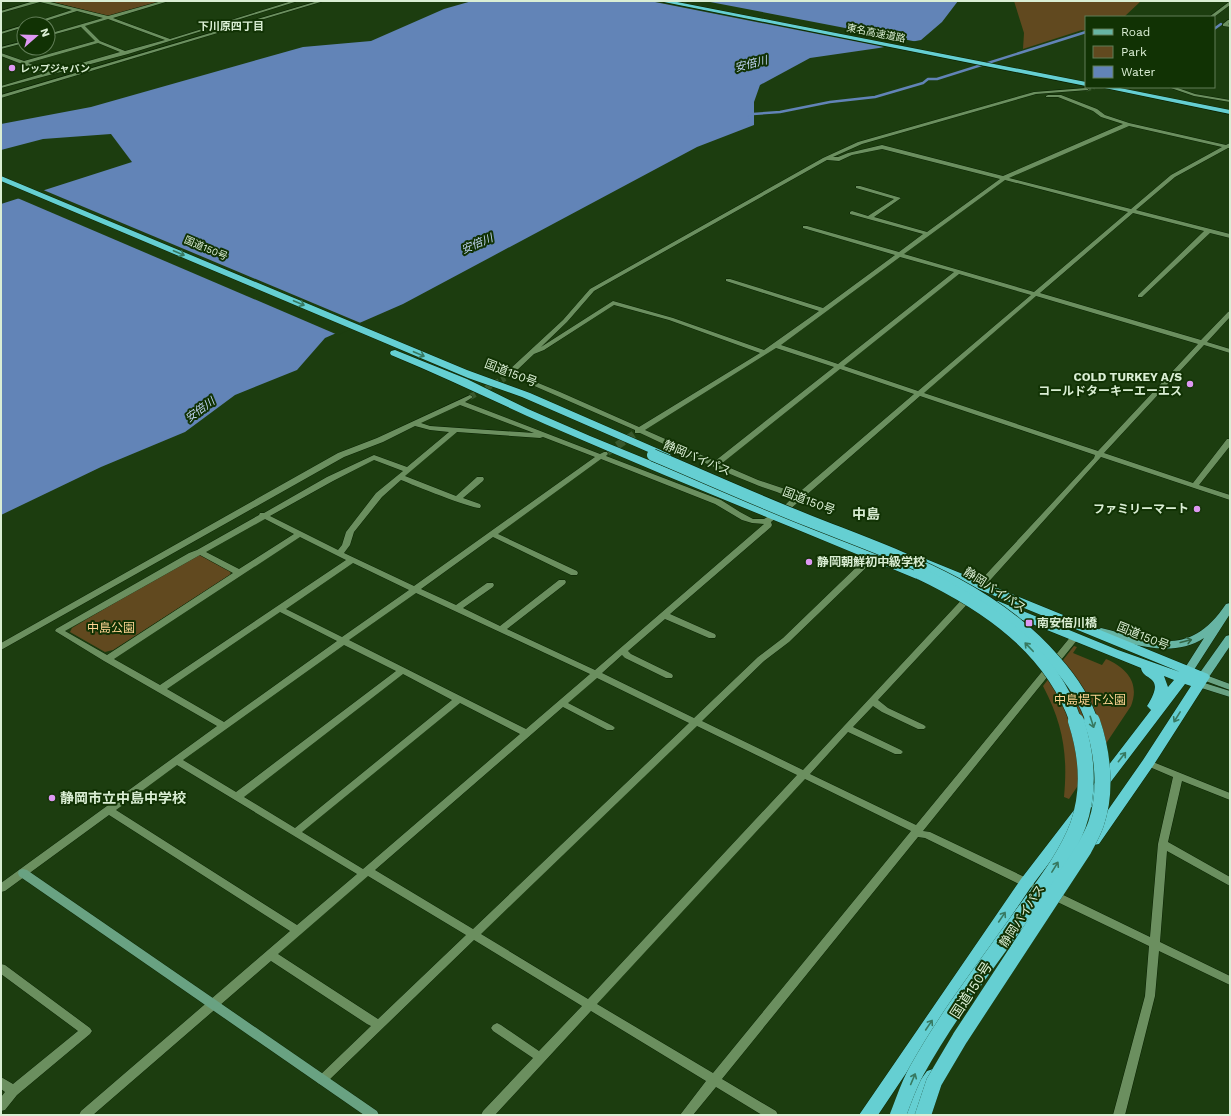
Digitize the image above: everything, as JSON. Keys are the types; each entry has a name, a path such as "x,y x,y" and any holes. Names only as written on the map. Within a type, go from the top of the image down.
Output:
{"highway":[{"name":"東名高速道路","path":"662,1 1070,81 1085,82"},
{"name":"東名高速道路","path":"689,1 1085,82"},
{"path":"1109,88 1230,112"},
{"path":"1135,88 1230,106"},
{"name":"国道150号","path":"1,178 651,457"},
{"name":"国道150号","path":"1,186 461,376 526,395 575,416 776,515 872,557 1114,653 1152,672 1158,676 1162,684 1162,694 1138,728 1136,742"},
{"name":"静岡バイパス","path":"651,457 908,569 972,601 999,619 1037,655 1058,683 1075,716 1083,741 1086,770 1086,786 1078,823 1068,845 1054,869 942,1028 916,1072 898,1115"},
{"name":"静岡バイパス","path":"651,457 927,568 982,596 1024,626 1049,652 1082,697 1090,714 1098,739 1102,768 1100,810 1096,826 1084,849 960,1038 934,1082 924,1115"},
{"name":"国道150号","path":"776,515 980,585 1200,681 1148,763 1054,896 958,1043 904,1115"},
{"name":"国道150号","path":"1114,653 1186,675"},
{"name":"国道150号","path":"868,1115 1026,883 1136,742 1186,675"}],"main road":[{"path":"1001,595 1112,635 1147,644 1185,642 1203,634 1219,621"},
{"path":"1186,675 1214,633 1219,621 1230,606"},
{"path":"1200,681 1230,638"}],"street":[{"path":"1,12 38,1"},
{"path":"41,1 109,18 170,40"},
{"path":"56,33 165,1"},
{"path":"1,87 126,53 296,1"},
{"path":"3,97 322,1"},
{"path":"1212,16 1230,3"},
{"path":"56,16 77,10"},
{"path":"1230,21 1225,25 1230,26"},
{"path":"82,25 98,42 126,53"},
{"path":"1,33 16,28"},
{"path":"24,63 98,42"},
{"path":"1,48 16,44"},
{"path":"1,54 51,74"},
{"path":"796,500 785,492 755,482 637,432 534,382 508,376 529,353 565,321 592,290 825,159 877,138 1002,103 1085,82"},
{"path":"1173,88 1194,94 1230,101"},
{"path":"1002,103 1056,95 1095,110 1103,116 1128,124 1229,146"},
{"path":"637,432 765,353 1004,178 1128,124"},
{"path":"85,1115 768,525 776,515 796,500 1132,210 1173,176 1229,146"},
{"path":"825,159 839,159 850,154 882,147 1230,236"},
{"path":"858,187 898,198 869,218"},
{"path":"852,213 928,234"},
{"path":"805,227 1230,351"},
{"path":"1140,296 1209,230"},
{"path":"715,465 959,271"},
{"path":"728,280 822,310"},
{"path":"529,353 542,349 612,303 671,319 765,353"},
{"path":"980,585 1230,313"},
{"path":"775,346 1230,498"},
{"path":"1,647 341,455 415,424 470,397"},
{"path":"459,402 718,502 756,522 776,515"},
{"path":"415,424 421,427 455,430 545,435"},
{"path":"340,553 346,545 350,532 379,495 455,430"},
{"path":"1194,486 1230,441"},
{"path":"1,888 492,533 601,456"},
{"path":"224,726 59,631 264,515 374,457 408,470"},
{"path":"400,477 476,506"},
{"path":"457,499 480,479"},
{"path":"264,515 352,560 458,608 1230,981"},
{"path":"107,659 300,533"},
{"path":"492,533 499,538 574,573"},
{"path":"200,552 240,573"},
{"path":"322,1080 695,722 762,659 786,640 872,557"},
{"path":"160,689 352,560"},
{"path":"501,629 562,582"},
{"path":"458,608 490,585"},
{"path":"487,1115 971,595"},
{"path":"280,609 526,733"},
{"path":"664,615 712,636"},
{"path":"686,1115 1075,637"},
{"path":"622,650 628,656 669,676"},
{"path":"237,797 403,670"},
{"path":"1200,681 1230,687"},
{"path":"1200,681 1230,694"},
{"path":"296,832 459,699"},
{"path":"873,701 885,710 921,727"},
{"path":"562,703 610,728"},
{"path":"847,728 898,752"},
{"path":"177,761 296,832 473,934 772,1115"},
{"path":"1148,763 1230,797"},
{"path":"1119,1115 1150,996 1156,945 1163,844 1178,776"},
{"path":"109,810 298,931"},
{"path":"1163,844 1230,882"},
{"path":"23,873 373,1115"},
{"path":"271,955 371,1021 380,1024"},
{"path":"1,968 86,1031 13,1091 1,1106"},
{"path":"497,1028 541,1058"},
{"path":"1,1082 13,1091"}],"green space":[{"path":"49,1 157,1 160,2 108,16"},
{"path":"1014,1 1141,1 1125,16 1085,16 1085,31 1082,30 1023,49 1024,33"},
{"name":"中島公園","path":"200,555 231,570 230,575 113,650 105,652 70,632 72,628 194,556"},
{"name":"中島堤下公園","path":"1074,646 1077,647 1073,653 1102,665 1106,659 1120,667 1130,677 1134,690 1131,706 1069,799 1064,797 1065,767 1059,726 1050,700 1043,686"}],"water":[{"name":"安倍川","path":"472,1 958,1 942,22 921,40 810,58 760,85 754,102 754,125 697,147 403,304 325,338 297,370 235,395 185,432 101,467 1,515 1,204 132,162 111,134 43,139 1,150 1,124 91,107 303,47 371,41 444,9"}],"pier":[{"path":"650,1 705,1 918,42 889,48"},
{"path":"41,189 363,324 338,335 15,197"}],"waterway":[{"path":"1215,28 1221,24"},
{"path":"749,117 753,114 780,112 830,102 875,97 923,83 928,79 937,79 1085,32"}],"tunnel":[{"path":"1086,89 1090,88"},
{"path":"470,397 505,378"},
{"path":"607,452 635,434"}],"place":[{"name":"レップジャパン","path":"12,68"},
{"name":"COLD TURKEY A/S コールドターキーエーエス","path":"1190,384"},
{"name":"ファミリーマート","path":"1197,509"},
{"name":"静岡朝鮮初中級学校","path":"809,562"},
{"name":"南安倍川橋","path":"1029,623"},
{"name":"静岡市立中島中学校","path":"52,798"}],"district":[{"name":"下川原四丁目","path":"231,26"},
{"name":"中島","path":"866,514"}]}
